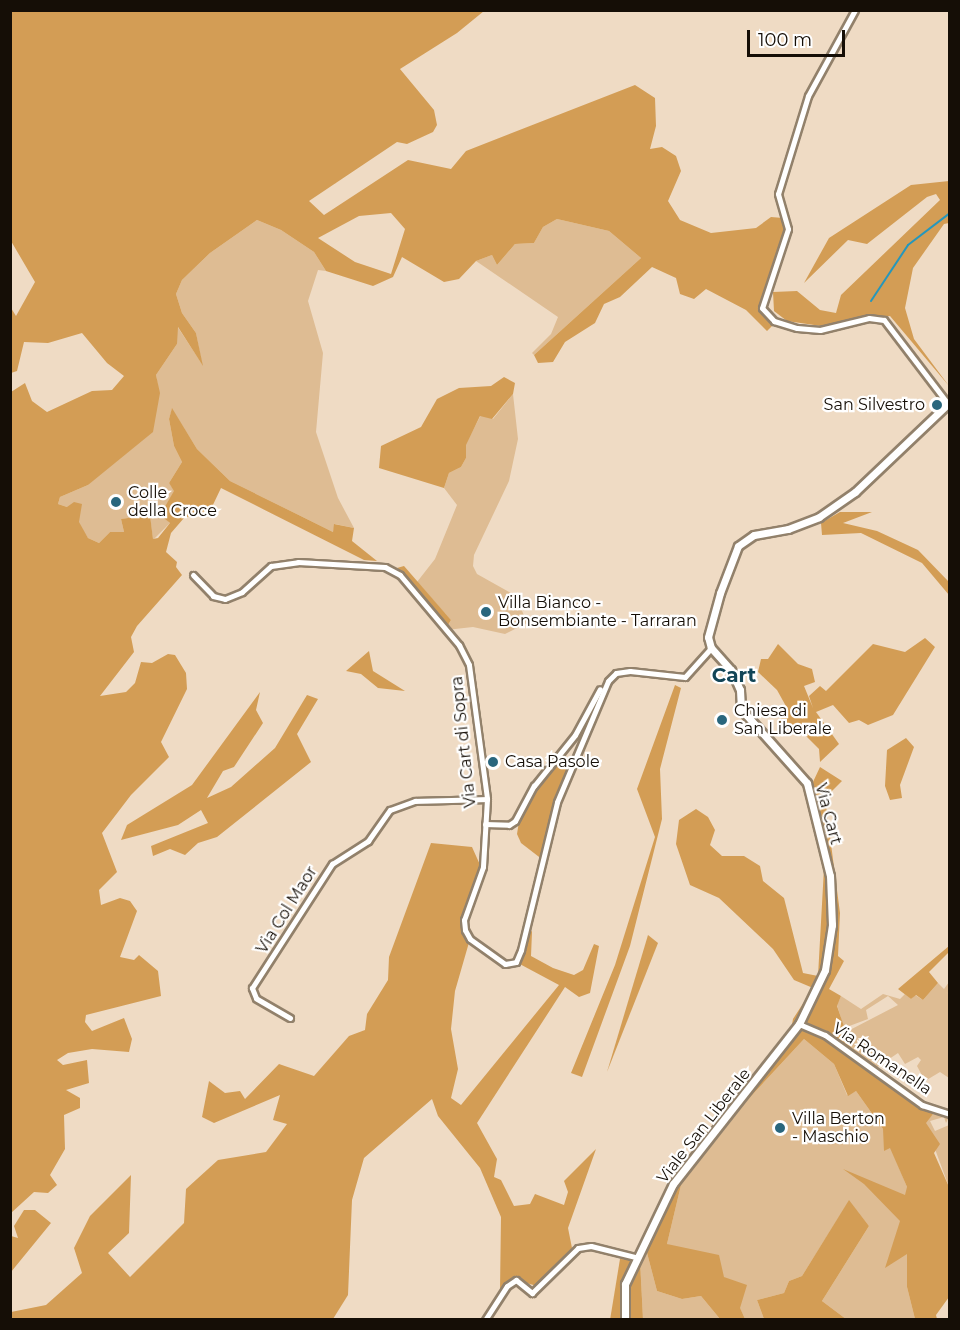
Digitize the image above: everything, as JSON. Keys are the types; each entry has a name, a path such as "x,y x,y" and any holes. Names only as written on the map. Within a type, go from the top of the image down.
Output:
{"street":[{"path":"485,824 509,825 515,821 534,786 566,750 594,698 616,673 685,676 711,648 708,637 720,593 738,546 754,535 788,529 819,517 855,492 949,403 884,320 869,318 820,330 797,328 774,321 762,308 788,229 778,194 808,96 855,10"},
{"name":"Via Cart di Sopra","path":"193,575 213,596 225,599 242,592 271,566 298,562 369,564 400,574 459,645 469,665 487,799 483,867 464,920 465,930 470,939 505,964 516,962 566,776 601,694 616,673"},
{"name":"Via Cart","path":"711,648 731,670 740,690 741,709 807,783 830,876 832,925 825,970 799,1024"},
{"name":"Via Col Maor","path":"290,1018 256,998 252,988 332,864 368,841 390,810 416,801 487,799"},
{"name":"Via Romanella","path":"799,1024 825,1035 922,1105 950,1114"},
{"name":"Viale San Liberale","path":"625,1320 625,1284 635,1257 673,1184 799,1024"},
{"path":"485,1320 507,1286 516,1280 531,1293 578,1248 591,1246 635,1257"}],"shaded area":[{"path":"11,11 484,11 457,33 400,69 434,110 437,125 433,132 407,144 397,142 309,201 324,215 408,160 451,169 466,151 635,85 655,98 656,126 650,149 662,147 676,156 681,171 668,201 680,220 711,233 756,228 771,217 783,218 786,229 760,308 773,325 767,331 746,310 706,289 694,299 680,294 676,278 652,267 620,297 604,304 595,323 565,342 553,362 538,363 534,355 641,258 609,231 557,219 543,227 534,243 515,244 497,265 492,255 476,261 459,279 444,282 402,257 393,277 373,286 326,271 314,252 281,230 257,220 210,253 182,280 176,294 182,313 196,333 203,366 178,327 177,344 156,375 160,393 153,432 88,485 60,497 58,504 67,507 74,502 82,504 79,522 88,538 99,543 110,532 124,532 121,519 150,515 153,539 158,538 170,523 160,515 174,491 169,483 182,462 174,446 169,419 172,408 197,449 230,481 333,532 334,524 354,528 352,541 377,561 364,560 221,488 211,509 184,518 171,533 166,552 177,562 176,567 182,575 137,626 131,637 134,652 100,696 126,692 135,683 141,662 152,663 168,654 175,655 186,673 187,689 161,742 169,757 131,795 102,833 117,872 99,890 101,905 120,898 130,901 137,911 120,957 134,960 139,955 158,971 161,996 86,1015 85,1022 92,1031 124,1018 132,1039 129,1052 92,1049 68,1053 57,1060 63,1065 87,1060 89,1083 66,1090 80,1098 80,1108 64,1115 65,1149 50,1175 57,1185 48,1193 34,1192 11,1213 11,392 25,383 32,401 47,412 92,391 112,390 124,376 107,363 82,333 48,343 24,342 17,371 11,373 11,308 16,316 35,282 11,241","holes":["391,213 405,229 391,274 355,262 318,238 359,216"]},
{"path":"949,181 949,223 944,224 913,268 905,308 914,339 949,386 890,316 821,326 787,321 774,311 773,292 797,291 820,310 836,313 841,295 940,200 936,194 927,197 867,244 848,240 804,283 829,238 911,185"},
{"path":"557,219 609,231 641,258 534,355 532,353 551,334 558,317 476,261 492,255 497,265 515,244 534,243 543,227"},
{"path":"257,220 281,230 314,252 326,271 318,270 308,301 323,353 316,432 338,498 354,528 335,524 333,532 230,481 197,449 172,409 169,419 174,446 182,462 169,483 175,491 160,514 170,523 153,540 150,516 121,519 124,532 110,532 99,543 88,538 67,507 58,504 60,497 88,485 159,393 156,375 177,344 177,326 202,364 196,333 182,313 176,294 182,280 210,253"},
{"path":"504,377 515,383 513,394 492,419 480,416 466,445 466,458 461,467 449,473 444,488 379,468 381,446 421,427 437,399 459,388 491,386"},
{"path":"513,394 518,439 509,481 474,555 473,566 477,574 516,596 527,623 505,634 473,627 446,630 451,620 417,582 435,559 457,505 444,488 449,473 461,467 466,458 465,445 481,415 493,419"},
{"path":"840,512 872,512 843,523 877,531 918,550 949,582 949,595 922,563 861,533 822,535 821,523"},
{"path":"404,566 451,620 447,627 397,568"},
{"path":"925,638 935,647 893,715 868,725 859,720 849,723 833,705 816,712 839,744 820,762 819,749 803,733 779,723 787,708 777,690 758,672 761,659 768,659 778,644 798,664 812,669 815,682 804,686 813,708 809,696 820,686 826,691 873,644 905,652"},
{"path":"369,651 373,671 405,691 378,688 361,674 346,671"},
{"path":"675,685 681,688 660,769 662,819 630,946 582,1077 571,1073 615,965 655,837 637,789"},
{"path":"260,692 256,710 263,723 234,767 223,771 207,798 231,787 275,748 307,695 318,699 297,734 311,762 217,837 198,843 185,855 170,849 153,856 151,846 208,823 201,810 178,825 121,840 127,825 192,785"},
{"path":"906,738 914,747 900,785 902,798 890,800 885,786 887,750"},
{"path":"555,759 571,767 543,860 521,843 517,834 521,809"},
{"path":"820,767 842,781 825,798 840,913 838,956 844,961 829,989 841,996 837,1006 857,1064 933,1114 926,1123 940,1144 934,1153 949,1187 949,1297 936,1315 937,1319 915,1319 907,1287 907,1254 885,1268 900,1221 864,1184 843,1169 905,1195 907,1187 890,1148 884,1151 883,1129 856,1091 848,1096 834,1064 804,1039 740,1108 681,1185 667,1244 719,1255 724,1277 747,1285 740,1308 745,1319 720,1319 701,1296 682,1299 657,1291 646,1249 678,1185 789,1041 793,1019 813,988 794,980 773,949 719,898 690,885 676,844 679,820 696,809 708,817 715,830 710,845 722,856 744,856 760,866 763,881 784,898 803,973 818,976 824,868 806,797"},
{"path":"431,843 472,847 481,867 461,926 470,939 455,991 451,1029 458,1069 451,1098 461,1105 559,985 516,962 527,922 532,932 531,956 553,968 574,975 583,970 594,944 599,946 590,993 579,997 565,987 477,1123 497,1159 494,1177 501,1180 514,1206 530,1204 535,1194 564,1205 568,1192 564,1181 596,1149 568,1228 572,1248 537,1286 512,1279 500,1290 501,1217 480,1168 438,1116 432,1099 364,1158 352,1200 348,1295 333,1319 11,1320 11,1312 46,1305 82,1273 74,1248 90,1216 131,1175 129,1233 108,1253 130,1277 184,1223 186,1189 218,1160 266,1152 287,1124 273,1120 280,1095 214,1123 202,1117 209,1081 225,1093 240,1091 245,1099 279,1064 314,1076 349,1036 365,1030 367,1014 388,980 389,957"},
{"path":"648,935 658,943 607,1072"},
{"path":"949,946 949,952 929,972 938,983 923,1000 916,995 911,999 898,989"},
{"path":"949,982 949,994 946,992 950,995 949,1078 940,1072 925,1081 917,1066 921,1060 918,1057 905,1064 898,1053 873,1070 853,1055 846,1032 898,1005 888,996 866,1010 868,1019 844,1028 837,1005 841,996 861,1009 883,994 900,999 905,994 911,999 915,995 923,1000 938,983 944,989"},
{"path":"804,1039 834,1064 847,1095 856,1091 883,1129 907,1187 907,1287 915,1319 846,1319 822,1301 869,1226 849,1201 802,1276 789,1281 784,1293 757,1300 764,1319 745,1319 724,1277 667,1244 681,1185 740,1108"},
{"path":"933,1114 949,1117 946,1123 944,1117 930,1121 935,1131 949,1125 949,1187 925,1122"},
{"path":"849,1200 869,1226 822,1301 846,1319 764,1319 757,1300 784,1293 789,1281 802,1276"},
{"path":"24,1210 35,1210 51,1223 11,1272 11,1236 18,1238 14,1226"},
{"path":"646,1249 657,1291 682,1299 701,1296 720,1319 643,1319 640,1260"},
{"path":"620,1259 640,1260 643,1319 610,1320"}],"waterway":[{"path":"871,301 908,245 950,213"}],"place":[{"name":"San Silvestro","path":"937,405"},
{"name":"Colle della Croce","path":"116,502"},
{"name":"Villa Bianco - Bonsembiante - Tarraran","path":"486,612"},
{"name":"Chiesa di San Liberale","path":"722,720"},
{"name":"Casa Pasole","path":"493,762"},
{"name":"Villa Berton - Maschio","path":"780,1128"}],"district":[{"name":"Cart","path":"734,675"}]}
